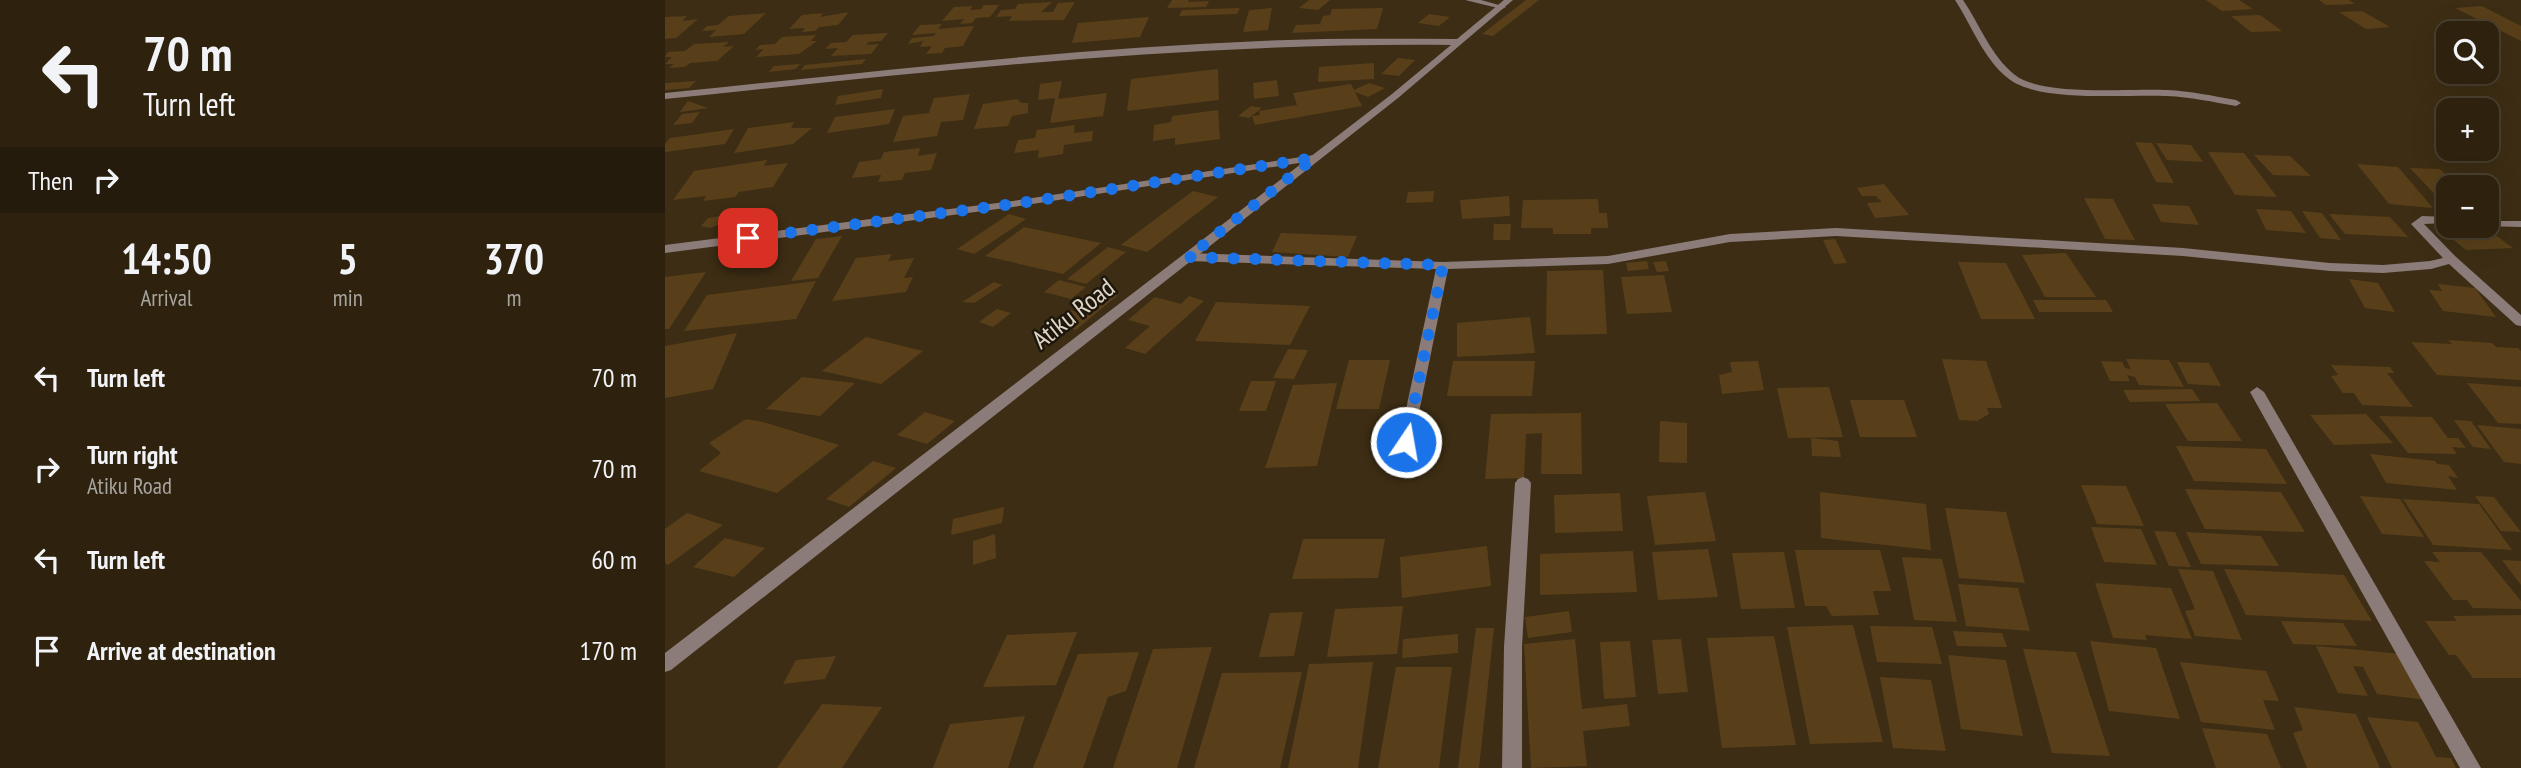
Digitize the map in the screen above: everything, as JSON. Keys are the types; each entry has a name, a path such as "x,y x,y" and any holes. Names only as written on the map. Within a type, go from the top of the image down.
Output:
{"street":[{"path":"1469,0 1506,3"},
{"path":"1959,0 1975,21 1996,61 2022,84 2077,91 2169,93 2236,103"},
{"name":"Atiku Road","path":"665,664 1314,158 1506,3"},
{"path":"665,96 953,67 1170,49 1293,41 1460,42"},
{"path":"665,249 1013,204 1314,158"},
{"path":"2436,220 2421,219 2417,224 2451,259 2521,321"},
{"path":"2499,224 2521,224"},
{"path":"1188,257 1443,265 1608,260 1730,238 1836,232 2183,252 2330,267 2383,269 2431,265 2451,259"},
{"path":"1406,442 1443,265"},
{"path":"2257,392 2471,768"},
{"path":"1512,768 1513,647 1523,483"}],"building":[{"path":"1172,0 1209,1 1206,7 1167,8"},
{"path":"1309,0 1330,0 1318,10 1299,8"},
{"path":"1526,0 1539,0 1493,36 1482,34"},
{"path":"2206,0 2239,0 2253,9 2222,11"},
{"path":"2319,0 2349,0 2355,4 2326,5"},
{"path":"1052,2 1041,12 1053,12 1058,3 1075,2 1064,20 1009,21 1012,16 996,17 1001,10 1015,9 1018,4"},
{"path":"984,5 999,5 990,17 976,18 972,23 960,24 964,19 942,21 954,7 973,6 970,10 981,9"},
{"path":"2482,6 2521,26 2521,41 2499,30 2499,21 2481,21 2455,8"},
{"path":"1240,8 1237,14 1179,16 1182,10"},
{"path":"1272,8 1268,30 1243,32 1249,10"},
{"path":"1383,8 1377,29 1292,33 1296,25 1320,24 1323,16 1330,15 1332,9"},
{"path":"2362,11 2390,27 2366,29 2339,12"},
{"path":"849,12 838,25 819,27 815,31 802,32 805,28 789,29 802,15 823,13 820,17"},
{"path":"766,13 744,34 709,37 716,30 702,31 707,26 718,25 729,16"},
{"path":"1429,14 1450,17 1439,26 1418,23"},
{"path":"2260,15 2282,31 2251,32 2231,16"},
{"path":"687,16 682,21 698,19 676,38 665,39 665,17"},
{"path":"1149,17 1140,37 1072,43 1078,23"},
{"path":"942,24 938,29 974,26 963,46 945,48 942,53 926,54 932,46 920,47 923,41 908,44 912,38 934,36 936,33 912,35 920,25"},
{"path":"888,33 881,41 869,42 866,45 879,44 871,54 831,56 838,48 825,49 831,43 846,42 853,35"},
{"path":"816,35 811,41 817,41 799,54 756,57 764,49 755,50 760,45 775,44 782,37"},
{"path":"729,42 723,47 734,46 717,61 669,68 674,64 665,64 672,57 665,57 668,52 685,51 694,44"},
{"path":"1398,58 1415,60 1399,76 1381,74"},
{"path":"866,59 862,64 801,70 805,65"},
{"path":"1374,63 1374,79 1318,82 1319,67"},
{"path":"800,64 796,69 769,72 774,66"},
{"path":"1218,69 1219,100 1127,111 1131,79"},
{"path":"1277,80 1279,96 1254,99 1253,83"},
{"path":"696,81 689,88 665,90 665,83"},
{"path":"1062,81 1058,99 1107,93 1103,116 1050,123 1055,98 1038,100 1040,84"},
{"path":"1369,83 1385,88 1368,97 1355,92 1362,106 1255,125 1252,116 1260,115 1259,111 1297,105 1293,93 1351,84 1354,90"},
{"path":"883,89 881,98 835,105 838,96"},
{"path":"970,94 963,120 941,122 937,136 893,142 903,116 929,113 934,98"},
{"path":"1017,99 1021,103 1028,103 1028,113 1012,116 1008,126 974,129 983,104"},
{"path":"688,101 708,108 680,112"},
{"path":"1251,106 1262,108 1249,118 1238,116"},
{"path":"895,109 889,124 827,133 835,117"},
{"path":"1218,110 1220,139 1175,145 1175,138 1153,141 1154,125 1171,122 1172,116"},
{"path":"700,112 692,123 673,125 682,114"},
{"path":"794,122 791,128 812,128 793,144 734,153 748,128"},
{"path":"1075,125 1074,133 1093,131 1092,141 1064,145 1063,154 1038,158 1039,150 1014,153 1018,140 1035,138 1037,130"},
{"path":"734,129 725,144 665,152 665,144 670,138"},
{"path":"2135,142 2152,143 2174,183 2156,182"},
{"path":"2156,143 2191,145 2203,162 2167,160"},
{"path":"920,148 918,156 937,153 931,170 905,173 902,180 878,182 881,175 852,178 859,162 881,159 884,152"},
{"path":"2208,152 2244,153 2277,197 2235,195"},
{"path":"2254,155 2290,156 2311,176 2273,175"},
{"path":"767,160 764,166 788,163 773,187 739,192 735,197 703,201 706,196 673,200 694,171"},
{"path":"2357,164 2398,167 2433,208 2389,204"},
{"path":"2410,168 2440,169 2446,175 2436,175 2436,195"},
{"path":"1884,184 1909,215 1875,218 1867,203 1882,202 1876,196 1862,196 1857,188"},
{"path":"1193,191 1218,197 1147,252 1121,245"},
{"path":"1434,191 1433,202 1406,203 1408,192"},
{"path":"1509,196 1510,216 1462,219 1460,200"},
{"path":"2084,198 2113,199 2135,240 2105,239"},
{"path":"1598,199 1599,213 1607,213 1608,228 1591,228 1591,234 1553,234 1553,228 1521,228 1523,200"},
{"path":"2152,204 2189,206 2199,225 2161,222"},
{"path":"2256,209 2291,211 2306,233 2266,230"},
{"path":"2302,211 2322,213 2341,240 2320,238"},
{"path":"1009,214 1026,219 974,254 957,249"},
{"path":"2329,214 2390,217 2408,237 2345,234"},
{"path":"725,215 729,219 724,223 710,228 701,226 708,218"},
{"path":"1494,224 1511,224 1510,240 1493,240"},
{"path":"1024,227 1101,243 1063,274 985,256"},
{"path":"1281,233 1357,236 1348,257 1272,252"},
{"path":"842,236 818,278 791,281 816,239"},
{"path":"2451,238 2499,238 2513,248 2466,250"},
{"path":"1835,239 1847,263 1834,264 1823,240"},
{"path":"1108,247 1126,252 1086,284 1067,279"},
{"path":"2066,253 2096,297 2045,297 2022,255"},
{"path":"892,254 888,261 914,258 904,278 913,277 906,292 832,301 856,258"},
{"path":"1647,261 1649,269 1628,271 1626,263"},
{"path":"1666,261 1669,271 1657,272 1653,262"},
{"path":"1958,262 2006,263 2035,319 1981,319"},
{"path":"1603,270 1607,334 1546,335 1547,271"},
{"path":"706,272 669,329 665,329 665,277"},
{"path":"1664,275 1672,312 1627,314 1621,277"},
{"path":"2349,279 2378,283 2395,312 2365,308"},
{"path":"1059,280 1086,287 1071,299 1044,292"},
{"path":"816,281 796,319 684,331 707,295"},
{"path":"994,282 1002,285 974,303 962,302"},
{"path":"2438,284 2475,288 2496,317 2443,311 2429,290 2442,291"},
{"path":"1103,291 1118,295 1076,330 1053,324 1070,310 1087,315 1104,301 1093,299"},
{"path":"1189,296 1204,301 1145,354 1125,348 1150,326 1128,320 1155,297 1181,304"},
{"path":"2033,300 2106,300 2113,312 2039,312"},
{"path":"1216,302 1310,306 1290,345 1195,341"},
{"path":"997,309 1011,313 993,327 979,322"},
{"path":"1530,317 1535,353 1457,357 1457,323"},
{"path":"737,333 713,389 665,398 665,346"},
{"path":"866,337 923,351 881,384 822,371"},
{"path":"2448,340 2518,348 2521,351 2521,380 2437,375 2411,342 2452,344"},
{"path":"1288,349 1308,350 1294,379 1273,378"},
{"path":"1942,359 1986,361 2002,408 1987,408 1989,414 1977,421 1959,420"},
{"path":"2126,359 2169,360 2184,387 2139,385 2135,377 2127,375 2130,381 2110,381 2101,361 2122,362 2125,368 2131,369"},
{"path":"1349,360 1390,360 1379,409 1336,409"},
{"path":"1453,361 1535,361 1532,396 1447,396"},
{"path":"1758,361 1764,390 1722,394 1719,375 1732,372 1730,362"},
{"path":"2177,362 2209,363 2221,386 2188,384"},
{"path":"2331,365 2390,367 2394,373 2387,373 2413,407 2362,405 2354,393 2343,393 2331,376 2338,375"},
{"path":"802,377 855,383 820,416 766,409"},
{"path":"1251,381 1276,381 1266,411 1239,411"},
{"path":"1337,383 1317,466 1265,468 1293,385"},
{"path":"2467,383 2521,387 2521,424 2498,423"},
{"path":"1829,387 1843,437 1788,438 1777,388"},
{"path":"2192,389 2200,401 2130,402 2123,390"},
{"path":"1850,400 1904,400 1917,437 1860,437"},
{"path":"2217,403 2242,441 2188,441 2165,404"},
{"path":"925,412 955,421 927,444 897,435"},
{"path":"1581,413 1582,474 1541,474 1542,433 1526,434 1524,478 1485,479 1491,414"},
{"path":"2366,414 2393,443 2334,445 2310,415"},
{"path":"2379,416 2432,417 2448,438 2458,438 2466,448 2452,447 2457,454 2408,453"},
{"path":"746,419 839,445 777,493 699,471 721,453 709,443"},
{"path":"2454,420 2471,421 2491,449 2473,447"},
{"path":"1660,421 1687,423 1687,463 1659,462"},
{"path":"2477,425 2521,429 2521,464 2504,462"},
{"path":"1811,438 1838,441 1841,457 1812,456"},
{"path":"2176,446 2266,449 2287,484 2194,481"},
{"path":"2370,454 2449,465 2458,478 2448,476 2457,490 2386,483"},
{"path":"873,461 896,468 849,507 826,499"},
{"path":"2081,485 2126,486 2144,526 2097,524"},
{"path":"2185,489 2281,492 2305,532 2205,529"},
{"path":"1705,492 1716,541 1655,545 1647,496"},
{"path":"1820,492 1926,504 1931,550 1821,538"},
{"path":"1620,493 1623,531 1555,533 1554,495"},
{"path":"2360,496 2400,499 2424,537 2382,534"},
{"path":"2475,496 2494,497 2521,532 2501,531"},
{"path":"2403,499 2479,504 2512,550 2433,545"},
{"path":"1004,507 1002,523 951,535 953,519"},
{"path":"1945,508 2006,512 2025,583 1959,578"},
{"path":"687,513 723,525 668,565 665,563 665,529"},
{"path":"2091,527 2141,529 2157,565 2104,562"},
{"path":"2154,531 2175,532 2191,567 2169,566"},
{"path":"2186,532 2261,536 2279,566 2201,564"},
{"path":"995,534 996,558 973,565 973,541"},
{"path":"725,538 765,548 734,577 693,567"},
{"path":"1303,539 1385,539 1378,578 1292,579"},
{"path":"1487,546 1491,586 1402,598 1400,557"},
{"path":"1708,549 1718,597 1658,600 1652,552"},
{"path":"1795,550 1880,550 1891,591 1873,591 1879,615 1832,616 1826,606 1805,606"},
{"path":"1633,551 1637,592 1540,595 1540,554"},
{"path":"1784,552 1795,608 1741,609 1732,553"},
{"path":"2432,552 2481,552 2521,601 2521,609 2473,608 2467,600 2453,600 2424,561 2440,562"},
{"path":"1902,557 1942,559 1957,622 1914,620"},
{"path":"2502,560 2521,561 2521,585"},
{"path":"2178,569 2213,571 2242,640 2195,636 2185,611 2195,609"},
{"path":"2224,569 2344,575 2372,621 2246,615"},
{"path":"2095,583 2171,588 2192,639 2145,635 2147,640 2113,638"},
{"path":"1958,584 2018,588 2030,631 1966,626"},
{"path":"1403,606 1397,654 1327,657 1335,609"},
{"path":"1569,611 1572,632 1528,638 1525,617"},
{"path":"1303,612 1294,656 1259,657 1270,613"},
{"path":"2521,615 2521,678 2473,678 2456,655 2449,655 2425,621 2457,621 2453,616"},
{"path":"2281,621 2343,623 2357,646 2293,644"},
{"path":"1853,625 1883,742 1810,744 1787,627"},
{"path":"1870,626 1932,627 1942,664 1877,662"},
{"path":"1476,628 1494,628 1479,768 1458,768"},
{"path":"1953,631 2002,633 2007,647 1957,646"},
{"path":"1077,632 1056,685 983,687 1007,635"},
{"path":"1458,634 1458,653 1402,658 1403,639"},
{"path":"1774,636 1796,745 1722,748 1707,638"},
{"path":"1575,639 1582,709 1627,704 1630,726 1583,731 1587,766 1531,768 1524,644"},
{"path":"1681,639 1688,692 1658,694 1652,640"},
{"path":"1630,641 1636,697 1604,699 1600,642"},
{"path":"2090,641 2156,648 2180,719 2109,711"},
{"path":"2316,646 2402,654 2427,700 2377,694 2363,667 2353,666 2368,696 2338,693"},
{"path":"1212,647 1177,768 1113,768 1153,649"},
{"path":"2023,649 2076,652 2110,756 2052,753"},
{"path":"1139,652 1126,691 1108,697 1083,768 1033,768 1078,654"},
{"path":"1948,655 2006,660 2023,736 1961,729"},
{"path":"836,656 825,679 783,684 796,660"},
{"path":"1373,662 1358,768 1288,768 1309,664"},
{"path":"2180,662 2266,671 2279,701 2263,700 2275,730 2201,722"},
{"path":"1396,667 1452,667 1439,768 1378,768"},
{"path":"1302,672 1280,768 1194,768 1222,673"},
{"path":"1880,677 1931,680 1946,751 1893,748"},
{"path":"822,704 882,707 842,768 777,768"},
{"path":"2294,707 2356,714 2380,768 2307,768 2293,733 2303,730"},
{"path":"1025,716 1008,768 933,768 950,724"},
{"path":"2367,717 2418,722 2436,757 2451,758 2456,768 2392,768"},
{"path":"2202,728 2267,734 2281,768 2216,768"}],"route":[{"path":"748,238 1013,204 1314,158 1188,257 1443,265 1406,442"}]}
